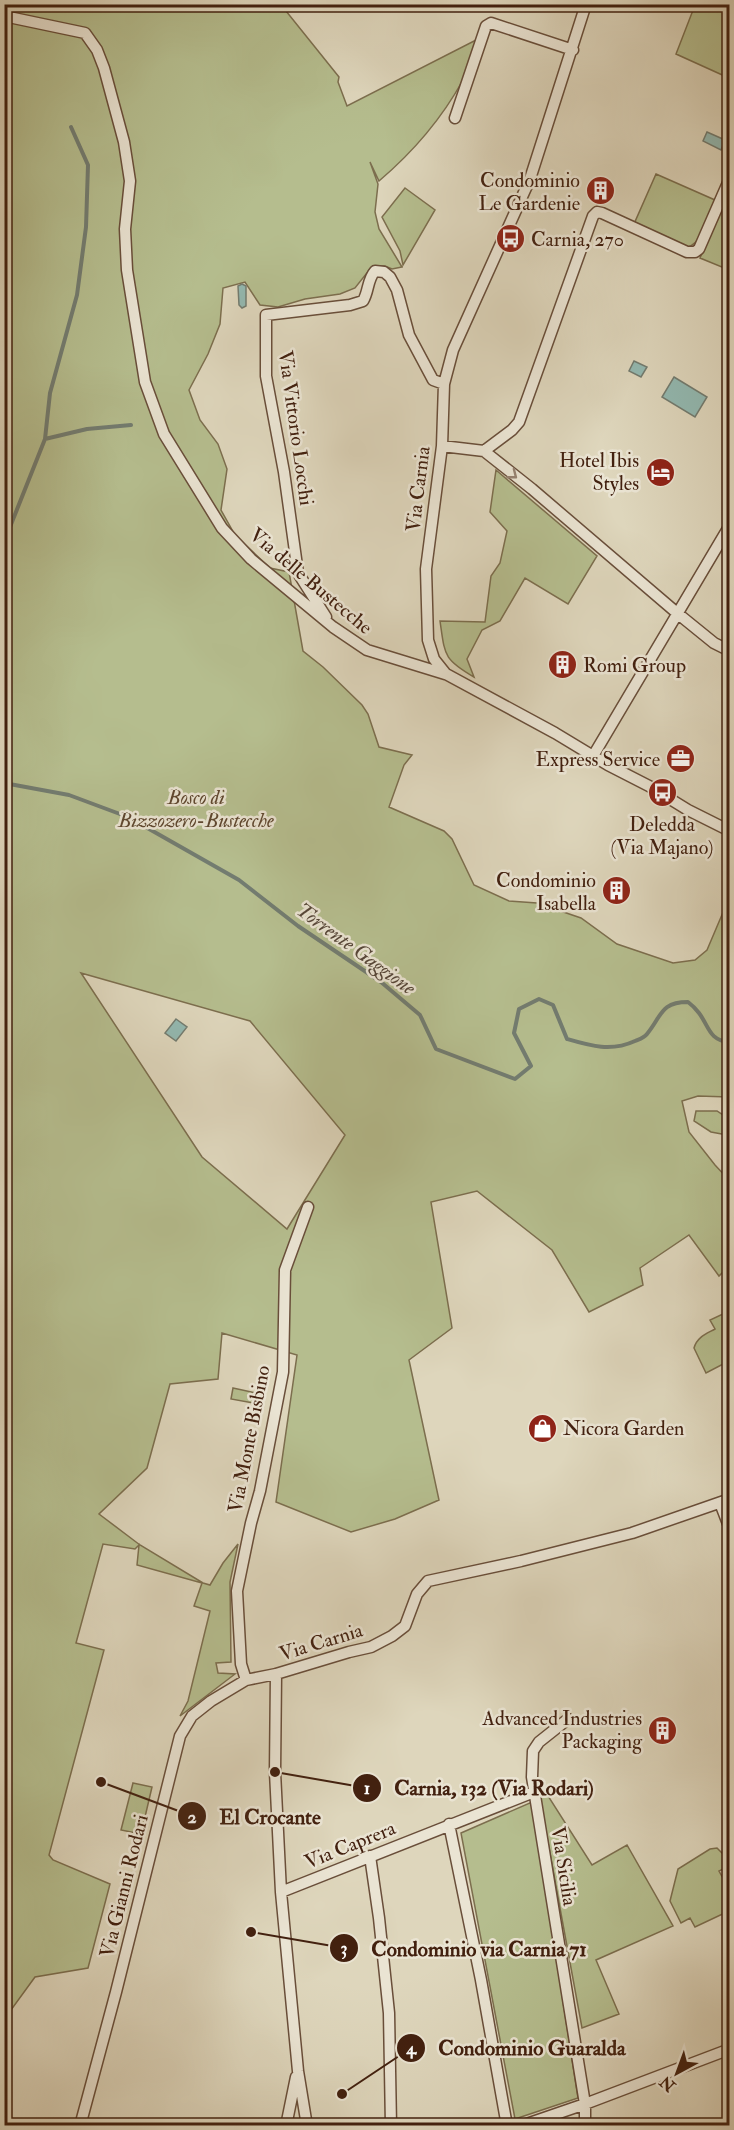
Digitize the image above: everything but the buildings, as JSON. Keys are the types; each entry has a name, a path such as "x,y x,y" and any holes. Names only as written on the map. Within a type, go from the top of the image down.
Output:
{"street":[{"name":"Via Carnia","path":"586,4 530,179 453,350 444,384 442,446 426,568 428,640 434,659 446,674 729,831"},
{"name":"Via delle Bustecche","path":"4,16 85,33 97,50 124,142 130,181 126,229 127,270 146,382 164,434 222,528 251,559 333,627 367,650 446,674"},
{"path":"455,118 486,26 491,23 573,50"},
{"path":"484,452 519,422 593,216 597,212 602,213 687,252 694,252 699,249 729,178"},
{"name":"Via Vittorio Locchi","path":"333,627 298,573 284,472 266,376 266,315 350,305 363,301 367,295 369,277 375,271 384,272 394,284 406,328 418,352 434,380 444,384"},
{"path":"442,446 484,452 532,489 677,613 714,643 729,651"},
{"path":"593,756 729,525"},
{"name":"Via Monte Bisbino","path":"246,1680 241,1664 237,1590 260,1491 283,1372 285,1270 308,1207"},
{"name":"Via Carnia","path":"307,2126 298,2071 281,1892 275,1772 276,1674 371,1647 392,1636 405,1626 417,1594 428,1581 632,1533 725,1501"},
{"path":"725,1501 729,1529"},
{"name":"Via Gianni Rodari","path":"80,2126 180,1736 192,1716 211,1701 246,1680 276,1674"},
{"name":"Via Sicilia","path":"568,1719 539,1742 532,1751 532,1777 585,2104 585,2126"},
{"name":"Via Caprera","path":"281,1892 534,1792"},
{"path":"449,1824 481,1980 507,2126"},
{"path":"370,1856 389,2013 391,2126"},
{"path":"521,2126 729,2049"},
{"name":"Via Carnia","path":"286,2126 298,2071"}],"green space":[{"name":"Bosco di Bizzozero-Bustecche","path":"226,4 230,9 282,6 339,77 338,82 347,106 476,40 463,80 446,108 426,134 379,181 370,162 378,184 375,212 379,229 402,267 392,269 377,266 370,269 355,288 340,294 305,299 278,307 260,305 245,282 223,288 220,324 208,354 189,390 200,420 218,444 227,469 221,510 235,535 270,568 289,572 303,651 362,705 368,714 379,747 412,755 404,765 389,807 444,831 452,839 474,885 509,901 537,903 581,918 617,944 673,963 695,960 707,950 724,910 725,939 730,941 729,1097 698,1096 682,1101 689,1132 729,1180 729,1266 719,1276 689,1235 640,1268 643,1285 589,1312 552,1250 477,1191 431,1202 452,1328 409,1360 439,1500 395,1519 351,1532 276,1502 297,1355 222,1333 218,1379 170,1384 147,1468 99,1514 140,1545 210,1585 238,1544 230,1582 231,1662 216,1663 218,1673 235,1674 180,1716 188,1701 210,1611 194,1606 202,1583 137,1565 139,1545 135,1549 103,1544 76,1643 104,1650 49,1855 53,1860 110,1884 88,1968 35,1977 8,2014 5,2025 5,5","holes":["81,973 250,1021 345,1135 287,1229 202,1157"]},
{"path":"695,5 729,5 729,78 676,54"},
{"path":"656,174 715,200 702,235 686,248 634,224"},
{"path":"405,188 435,210 403,265 400,251 382,217"},
{"path":"729,190 729,270 700,258"},
{"path":"496,470 597,556 568,604 525,578 500,621 482,630 467,659 474,677 456,665 447,655 440,621 485,622 491,576 500,563 507,531 490,512"},
{"path":"696,1111 717,1111 729,1119 729,1133 727,1135 711,1132 694,1121"},
{"path":"725,1313 729,1321 729,1361 706,1373 694,1348 695,1344 705,1334 715,1329 710,1320"},
{"path":"233,1388 261,1394 259,1404 231,1399"},
{"path":"536,1777 592,1865 627,1845 673,1926 596,1960 619,2014 582,2028"},
{"path":"133,1783 152,1787 141,1834 121,1830"},
{"path":"532,1802 578,2098 515,2119 461,1833"},
{"path":"717,1848 729,1860 729,1866 719,1871 729,1889 729,1911 695,1927 690,1918 681,1923 670,1901 678,1869 710,1849"},
{"path":"313,2120 368,2121 368,2125 314,2125"}],"water":[{"path":"707,132 725,140 721,150 703,141"},
{"path":"242,284 246,286 246,306 242,308 239,305 238,286"},
{"path":"634,361 647,367 641,377 629,371"},
{"path":"674,377 707,397 695,417 662,397"},
{"path":"176,1019 187,1027 176,1041 165,1033"}],"waterway":[{"path":"4,554 10,527 45,439 50,393 77,295 86,227 88,165 71,127"},
{"path":"45,439 87,429 131,425"},
{"name":"Torrente Gaggione","path":"4,783 69,795 128,817 239,880 298,926 381,982 420,1015 436,1049 515,1079 531,1066 514,1033 519,1009 539,999 553,1005 567,1039 584,1044 609,1047 639,1040 646,1035 667,1007 688,1002 699,1013 713,1036 730,1043"}],"place":[{"name":"Condominio Le Gardenie","path":"601,191"},
{"name":"Carnia, 270","path":"510,239"},
{"name":"Hotel Ibis Styles","path":"660,472"},
{"name":"Romi Group","path":"562,665"},
{"name":"Express Service","path":"681,759"},
{"name":"Deledda (Via Majano)","path":"662,793"},
{"name":"Condominio Isabella","path":"617,891"},
{"name":"Nicora Garden","path":"542,1428"},
{"name":"Advanced Industries Packaging","path":"663,1730"},
{"name":"Carnia, 132 (Via Rodari)","path":"275,1772"},
{"name":"El Crocante","path":"101,1782"},
{"name":"Condominio via Carnia 71","path":"251,1932"},
{"name":"Condominio Guaralda","path":"342,2094"}]}
